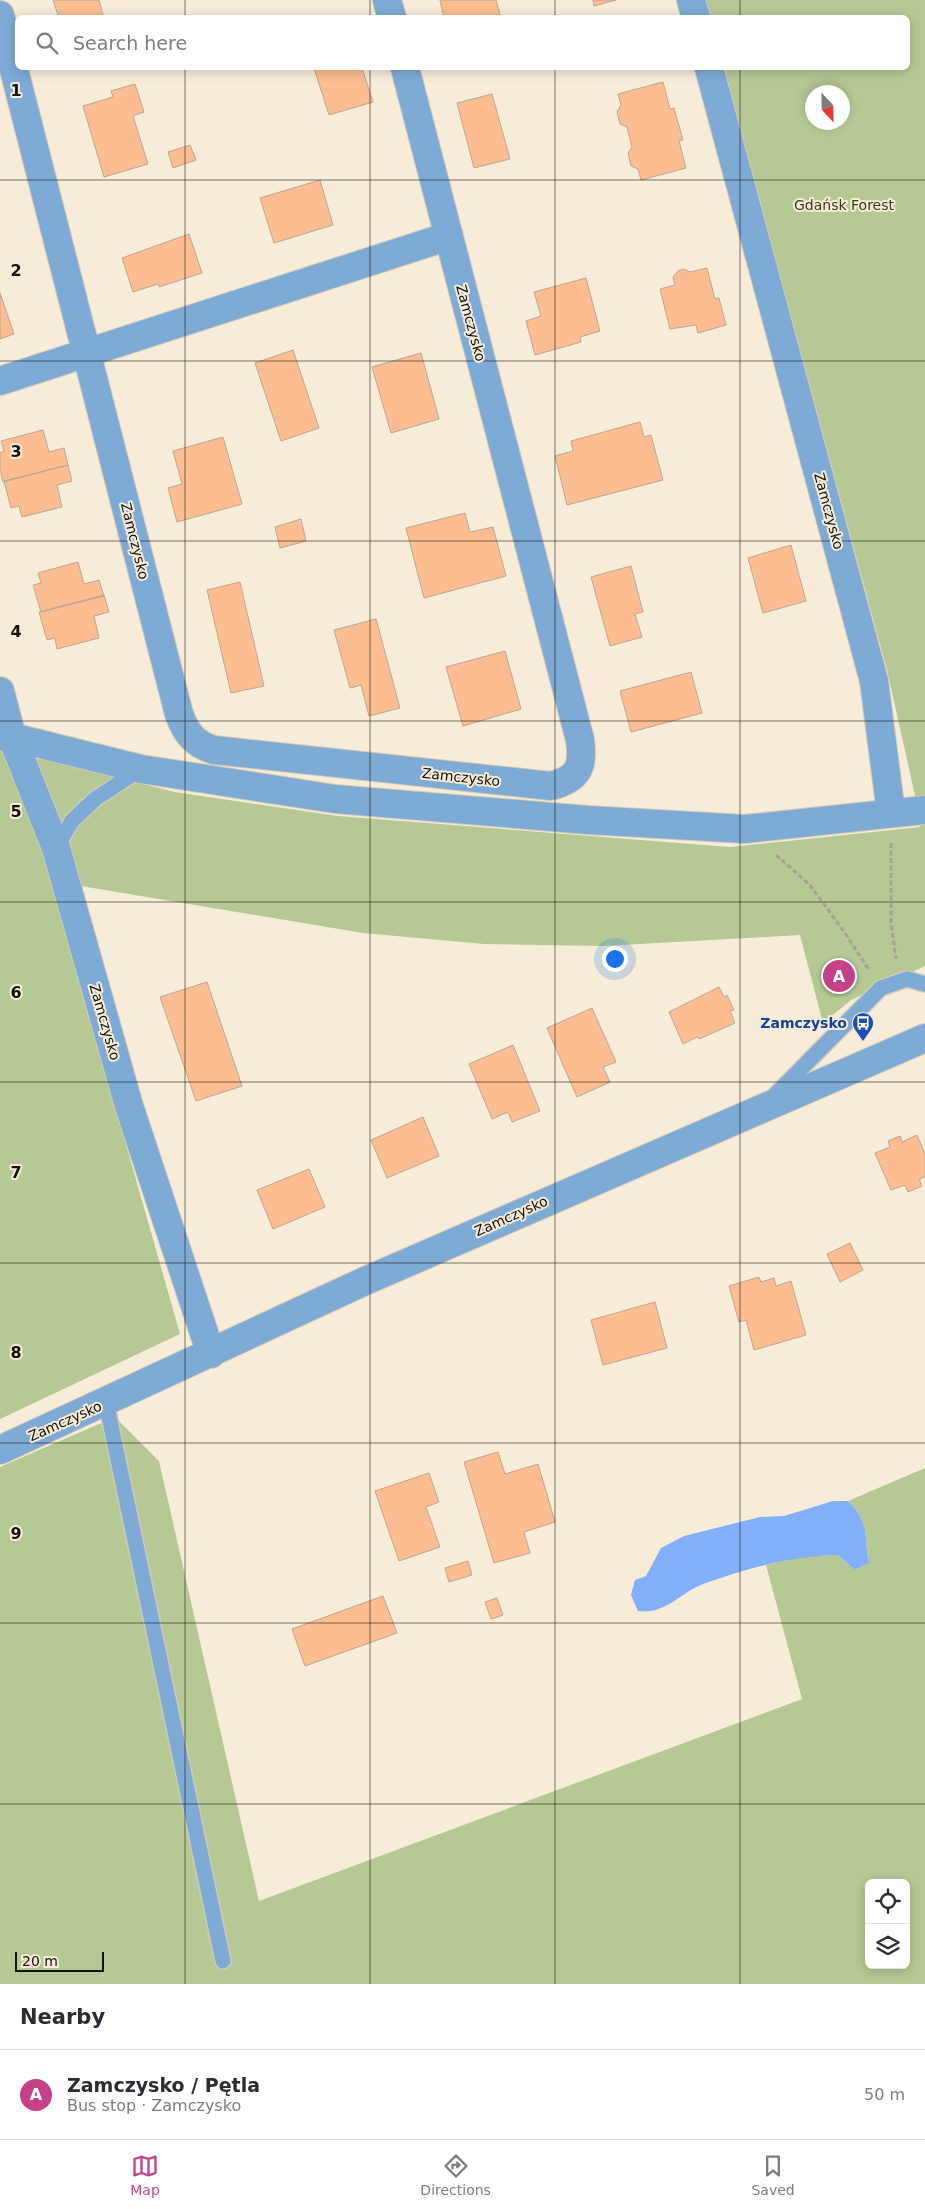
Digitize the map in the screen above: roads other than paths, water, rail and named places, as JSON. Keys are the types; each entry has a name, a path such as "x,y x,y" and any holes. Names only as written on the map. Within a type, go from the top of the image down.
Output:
{"street":[{"path":"387,0 391,15"},
{"path":"691,0 695,15"},
{"name":"Zamczysko","path":"0,15 179,714 188,735 194,741 214,750 542,786 560,784 571,778 578,770 582,757 580,740 406,70"},
{"name":"Zamczysko","path":"710,70 874,681 891,813"},
{"path":"0,381 449,236"},
{"name":"Zamczysko","path":"0,691 6,736 56,848 129,1106 210,1354"},
{"path":"6,736 141,769 334,799 588,820 745,829 925,810"},
{"name":"Zamczysko","path":"0,1450 366,1281 925,1038"}],"lane":[{"path":"56,848 72,821 95,799 141,769"},
{"path":"761,1109 881,988 907,979 925,984"},
{"path":"106,1402 223,1961"}],"water":[{"path":"833,1501 848,1501 860,1516 865,1530 869,1563 855,1570 838,1555 786,1560 703,1584 656,1610 638,1611 631,1595 635,1580 646,1576 661,1548 684,1536 760,1517 784,1516"}],"place":[{"name":"Zamczysko / Pętla","path":"839,976"},
{"name":"Zamczysko","path":"863,1042"}],"park label":[{"name":"Gdańsk Forest","path":"844,205"}]}
